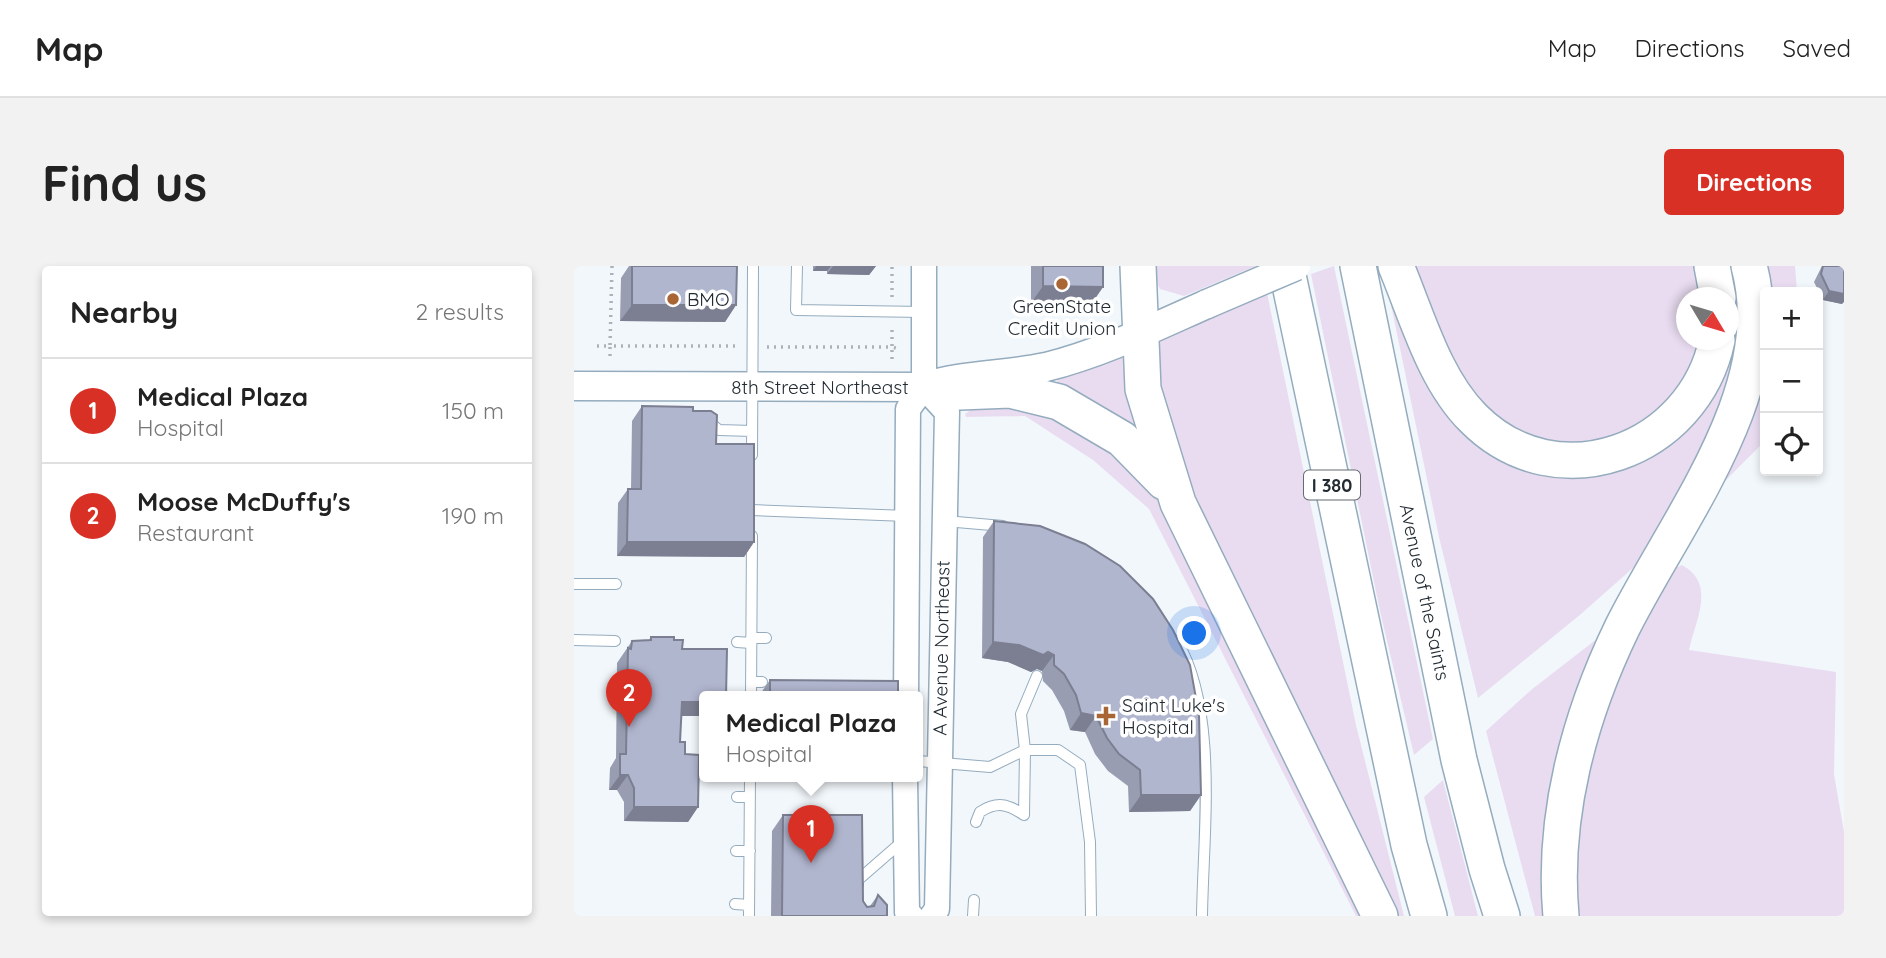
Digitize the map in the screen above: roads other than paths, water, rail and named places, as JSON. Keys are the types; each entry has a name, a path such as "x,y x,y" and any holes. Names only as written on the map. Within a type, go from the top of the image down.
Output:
{"highway":[{"path":"1138,266 1143,389 1178,503"},
{"name":"I 380","path":"1286,266 1409,845 1429,916"},
{"name":"Avenue of the Saints","path":"1358,266 1459,760 1487,869 1503,916"},
{"path":"1396,266 1444,378 1457,399 1489,431 1507,443 1544,456 1567,460 1614,454 1659,433 1691,401 1705,379 1714,350"},
{"path":"1712,266 1716,287"},
{"path":"1561,916 1563,825 1568,789 1583,726 1622,628 1730,424 1749,369 1756,325 1749,266"},
{"path":"924,387 960,391 1010,390 1059,402 1102,425 1134,449 1164,481 1178,503 1380,916"}],"main road":[{"name":"8th Street Northeast","path":"574,386 690,392 752,387 924,387 949,379 1046,366 1140,333 1296,266"}],"street":[{"name":"A Avenue Northeast","path":"906,691 908,409 924,387 924,266"},
{"name":"A Avenue Northeast","path":"924,387 947,412 944,521 928,762 937,909 932,916"},
{"path":"905,782 907,912 911,916"}],"lane":[{"path":"752,471 753,266"},
{"path":"797,266 796,310 924,312"},
{"path":"697,418 704,418 719,430 752,431"},
{"path":"752,497 751,640 756,682 753,691"},
{"path":"752,510 908,516"},
{"path":"944,521 1016,527"},
{"path":"574,584 616,584"},
{"path":"738,587 751,587"},
{"path":"1170,629 1188,660 1205,725 1202,916"},
{"path":"737,642 766,638"},
{"path":"574,640 615,641"},
{"path":"976,822 981,812 999,803 1012,807 1024,816 1025,750 1021,714 1037,676"},
{"path":"928,762 990,767 1025,750 1058,750 1080,765 1090,842 1091,916"},
{"path":"735,904 749,910 750,782"},
{"path":"737,797 750,797"},
{"path":"858,892 858,880 907,838"},
{"path":"736,850 750,851"},
{"path":"973,916 974,900"}],"place":[{"name":"GreenState Credit Union","path":"1062,284"},
{"name":"BMO","path":"673,299"},
{"name":"Saint Luke's Hospital","path":"1106,716"},
{"name":"Moose McDuffy's","path":"629,727"},
{"name":"Medical Plaza","path":"811,863"}]}
